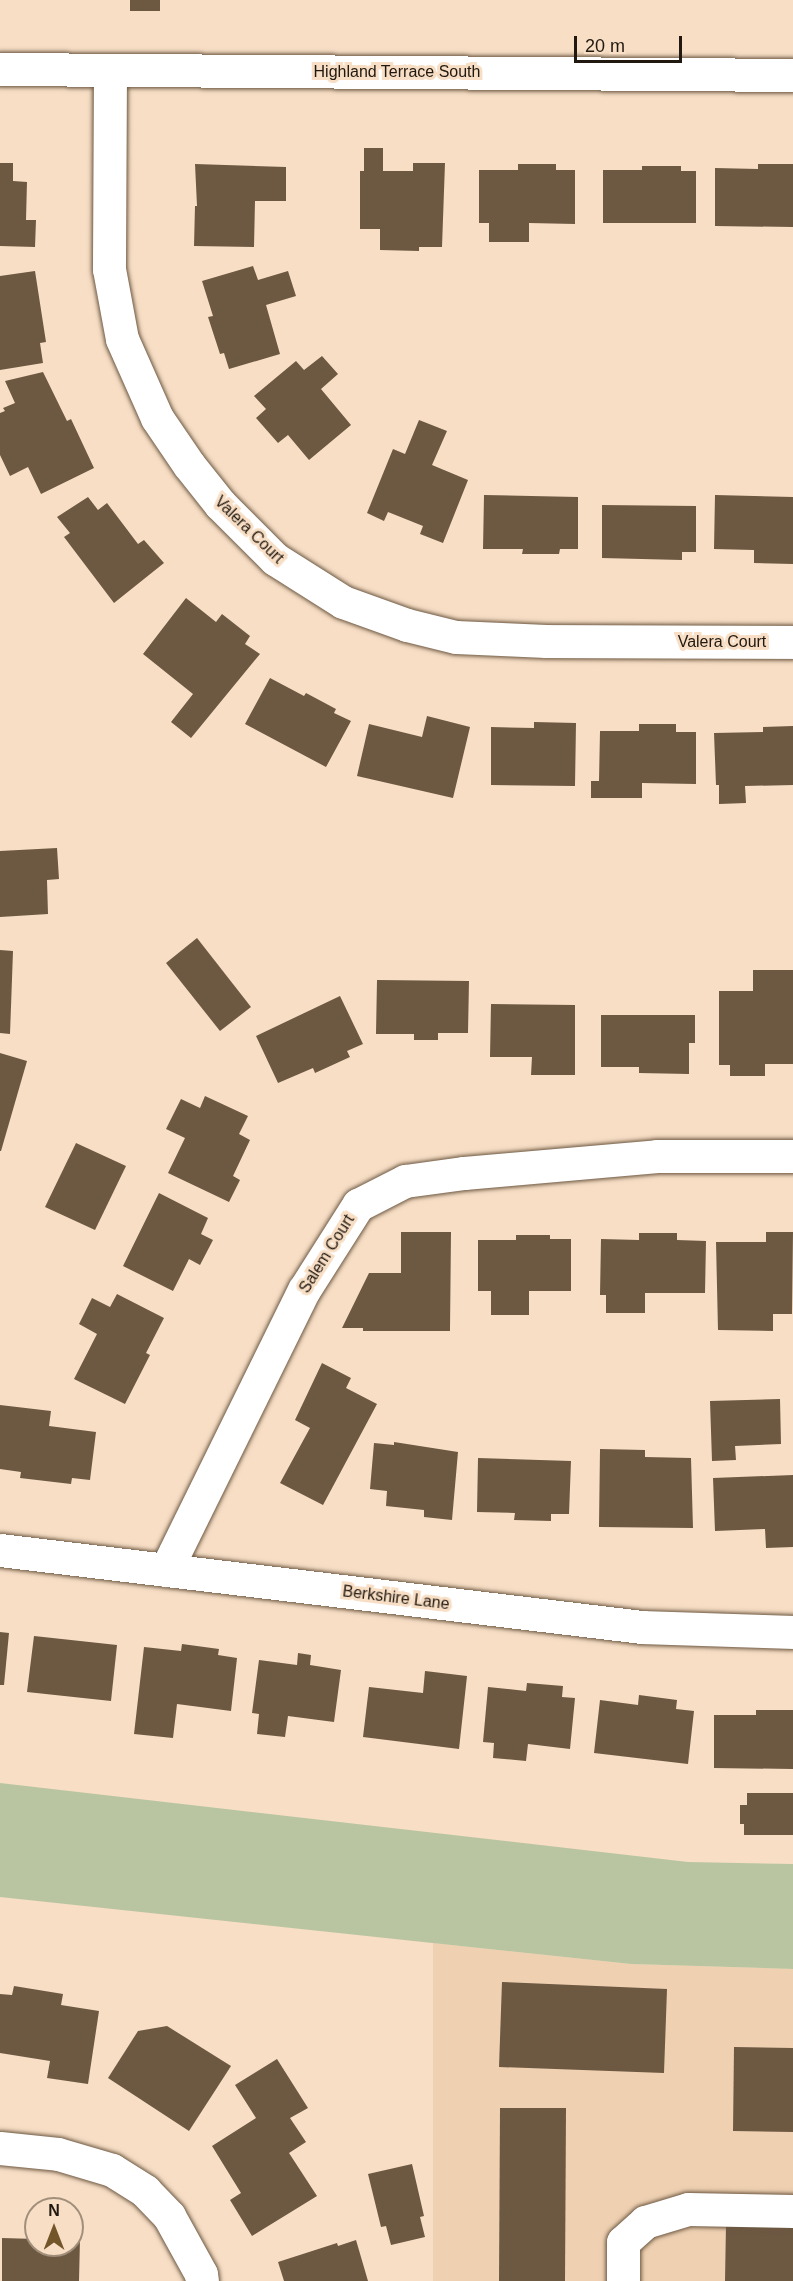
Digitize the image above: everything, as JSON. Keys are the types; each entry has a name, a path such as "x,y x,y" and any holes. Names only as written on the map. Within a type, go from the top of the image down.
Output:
{"street":[{"name":"Highland Terrace South","path":"0,69 793,75"},
{"name":"Valera Court","path":"110,70 109,269 122,339 157,418 189,465 220,504 275,559 344,602 407,625 456,637 546,641 793,642"},
{"name":"Salem Court","path":"165,1570 304,1290 358,1205 405,1181 464,1173 657,1156 793,1156"},
{"name":"Berkshire Lane","path":"0,1550 642,1627 793,1632"},
{"path":"0,2148 58,2154 112,2170 145,2191 169,2216 202,2278"},
{"path":"623,2281 623,2242 645,2222 688,2209 793,2211"}],"shaded area":[{"path":"433,1943 631,1964 793,1969 793,2281 433,2281"}],"green space":[{"path":"0,1783 688,1862 793,1864 793,1969 631,1964 0,1897"}],"building":[{"path":"130,0 160,0 160,11 130,11"},
{"path":"364,148 383,148 383,171 413,171 413,163 445,163 442,247 419,247 419,251 380,250 380,229 360,229 360,171 364,171"},
{"path":"0,163 13,163 13,181 27,182 26,220 36,220 35,247 0,246"},
{"path":"195,164 286,167 286,201 255,201 254,247 194,246 195,206 197,206"},
{"path":"518,164 556,164 556,170 575,170 575,224 529,223 529,242 489,242 489,223 479,223 479,170 518,170"},
{"path":"758,164 793,164 793,227 715,226 715,168 758,169"},
{"path":"642,166 681,166 681,171 696,171 696,223 603,223 603,170 642,170"},
{"path":"253,266 258,280 288,271 296,296 266,305 280,354 229,369 224,353 220,354 208,317 213,316 202,281"},
{"path":"35,271 46,342 40,343 43,363 0,370 0,276"},
{"path":"322,356 338,374 321,389 351,425 309,460 288,435 278,443 256,418 266,409 254,396 296,361 304,370"},
{"path":"43,372 67,421 71,419 94,468 41,494 28,467 10,476 0,455 0,413 5,411 3,408 15,403 5,381"},
{"path":"419,420 447,431 432,465 468,480 443,543 420,534 423,526 388,512 384,521 367,513 393,449 405,454"},
{"path":"484,495 578,497 578,549 560,549 559,554 522,554 523,549 483,549"},
{"path":"715,495 793,497 793,564 754,563 754,550 714,549"},
{"path":"88,497 98,510 107,503 138,544 144,540 164,563 114,603 64,537 70,533 57,517"},
{"path":"602,505 696,506 696,552 682,552 682,560 602,558"},
{"path":"186,598 216,622 222,614 250,636 245,644 260,654 191,738 171,722 193,694 143,654"},
{"path":"270,678 304,696 306,693 336,709 334,713 351,721 326,767 245,724"},
{"path":"427,716 470,727 453,798 357,776 369,724 422,737"},
{"path":"534,722 576,723 575,786 491,785 491,727 534,728"},
{"path":"639,724 676,724 676,732 696,732 696,784 642,783 642,798 591,798 591,781 599,781 600,731 639,731"},
{"path":"793,726 793,785 745,786 746,803 719,804 714,733 763,732 763,727"},
{"path":"57,848 59,879 47,880 48,914 0,917 0,851"},
{"path":"197,938 251,1007 220,1031 166,963"},
{"path":"0,950 13,951 10,1034 0,1033"},
{"path":"753,970 793,970 793,1064 765,1064 765,1076 730,1076 730,1065 719,1065 719,991 753,991"},
{"path":"377,980 469,981 468,1033 438,1033 438,1040 414,1040 414,1034 376,1034"},
{"path":"340,996 363,1044 347,1051 350,1057 315,1073 313,1068 278,1083 256,1036"},
{"path":"491,1004 575,1005 575,1075 531,1075 532,1057 490,1057"},
{"path":"601,1015 695,1015 695,1043 689,1043 689,1074 639,1073 639,1067 601,1067"},
{"path":"0,1053 27,1061 1,1151 0,1151"},
{"path":"205,1096 248,1116 239,1134 250,1140 233,1176 240,1180 229,1202 168,1173 185,1138 166,1129 181,1099 200,1108"},
{"path":"76,1143 126,1166 95,1230 45,1207"},
{"path":"159,1193 208,1218 201,1234 213,1240 200,1265 189,1259 173,1291 123,1266"},
{"path":"401,1232 451,1232 450,1331 363,1331 363,1328 342,1328 369,1273 401,1273"},
{"path":"766,1232 793,1232 792,1314 773,1314 773,1331 718,1330 716,1242 766,1242"},
{"path":"639,1233 677,1233 677,1240 706,1241 705,1293 645,1293 645,1313 606,1313 606,1295 600,1295 601,1239 639,1240"},
{"path":"516,1235 550,1235 550,1239 571,1239 571,1291 529,1291 529,1315 491,1315 491,1291 478,1291 478,1240 516,1240"},
{"path":"117,1294 164,1318 146,1353 150,1355 125,1404 74,1379 97,1334 79,1324 92,1298 110,1307"},
{"path":"322,1363 351,1378 346,1388 377,1404 323,1505 280,1483 310,1428 295,1420"},
{"path":"780,1399 781,1444 735,1446 736,1460 712,1461 710,1401"},
{"path":"0,1405 51,1411 49,1426 96,1432 90,1480 72,1478 71,1484 20,1478 21,1472 0,1469"},
{"path":"394,1442 458,1452 452,1520 424,1517 424,1510 386,1506 387,1491 370,1489 374,1443 394,1445"},
{"path":"600,1449 645,1450 645,1457 691,1458 693,1528 599,1527"},
{"path":"478,1458 571,1461 569,1514 551,1514 551,1521 514,1520 515,1513 477,1512"},
{"path":"793,1475 793,1547 766,1548 765,1529 715,1531 713,1478"},
{"path":"0,1632 9,1633 4,1685 0,1685"},
{"path":"34,1636 117,1645 111,1701 27,1692"},
{"path":"182,1644 219,1649 218,1655 237,1658 231,1711 177,1704 173,1738 134,1734 144,1647 181,1651"},
{"path":"298,1653 311,1655 310,1665 341,1670 334,1722 288,1716 285,1737 257,1734 259,1714 252,1713 259,1660 297,1665"},
{"path":"425,1671 467,1676 459,1749 363,1737 369,1687 423,1693"},
{"path":"527,1683 563,1686 562,1697 575,1698 570,1749 528,1744 526,1761 493,1758 494,1743 483,1742 488,1687 526,1691"},
{"path":"639,1695 677,1700 676,1709 694,1711 688,1764 594,1753 600,1700 638,1705"},
{"path":"756,1710 793,1710 793,1769 714,1768 714,1715 756,1715"},
{"path":"747,1793 793,1793 793,1835 744,1835 744,1824 740,1824 740,1805 747,1805"},
{"path":"502,1982 667,1989 664,2073 499,2067"},
{"path":"14,1986 63,1994 61,2005 99,2011 88,2084 47,2078 50,2061 0,2053 0,1994 12,1995"},
{"path":"167,2026 231,2066 189,2131 108,2078 138,2031"},
{"path":"734,2047 793,2048 793,2132 733,2131"},
{"path":"277,2059 308,2108 290,2118 306,2142 289,2153 317,2196 252,2236 230,2200 241,2193 212,2146 256,2118 235,2085"},
{"path":"500,2108 566,2108 565,2281 499,2281"},
{"path":"412,2164 424,2216 420,2217 425,2237 391,2245 386,2226 381,2227 368,2174"},
{"path":"726,2225 793,2226 793,2281 725,2281"},
{"path":"2,2238 24,2239 24,2257 80,2257 79,2281 2,2281"},
{"path":"356,2240 368,2281 284,2281 278,2262 337,2243 338,2246"}]}
